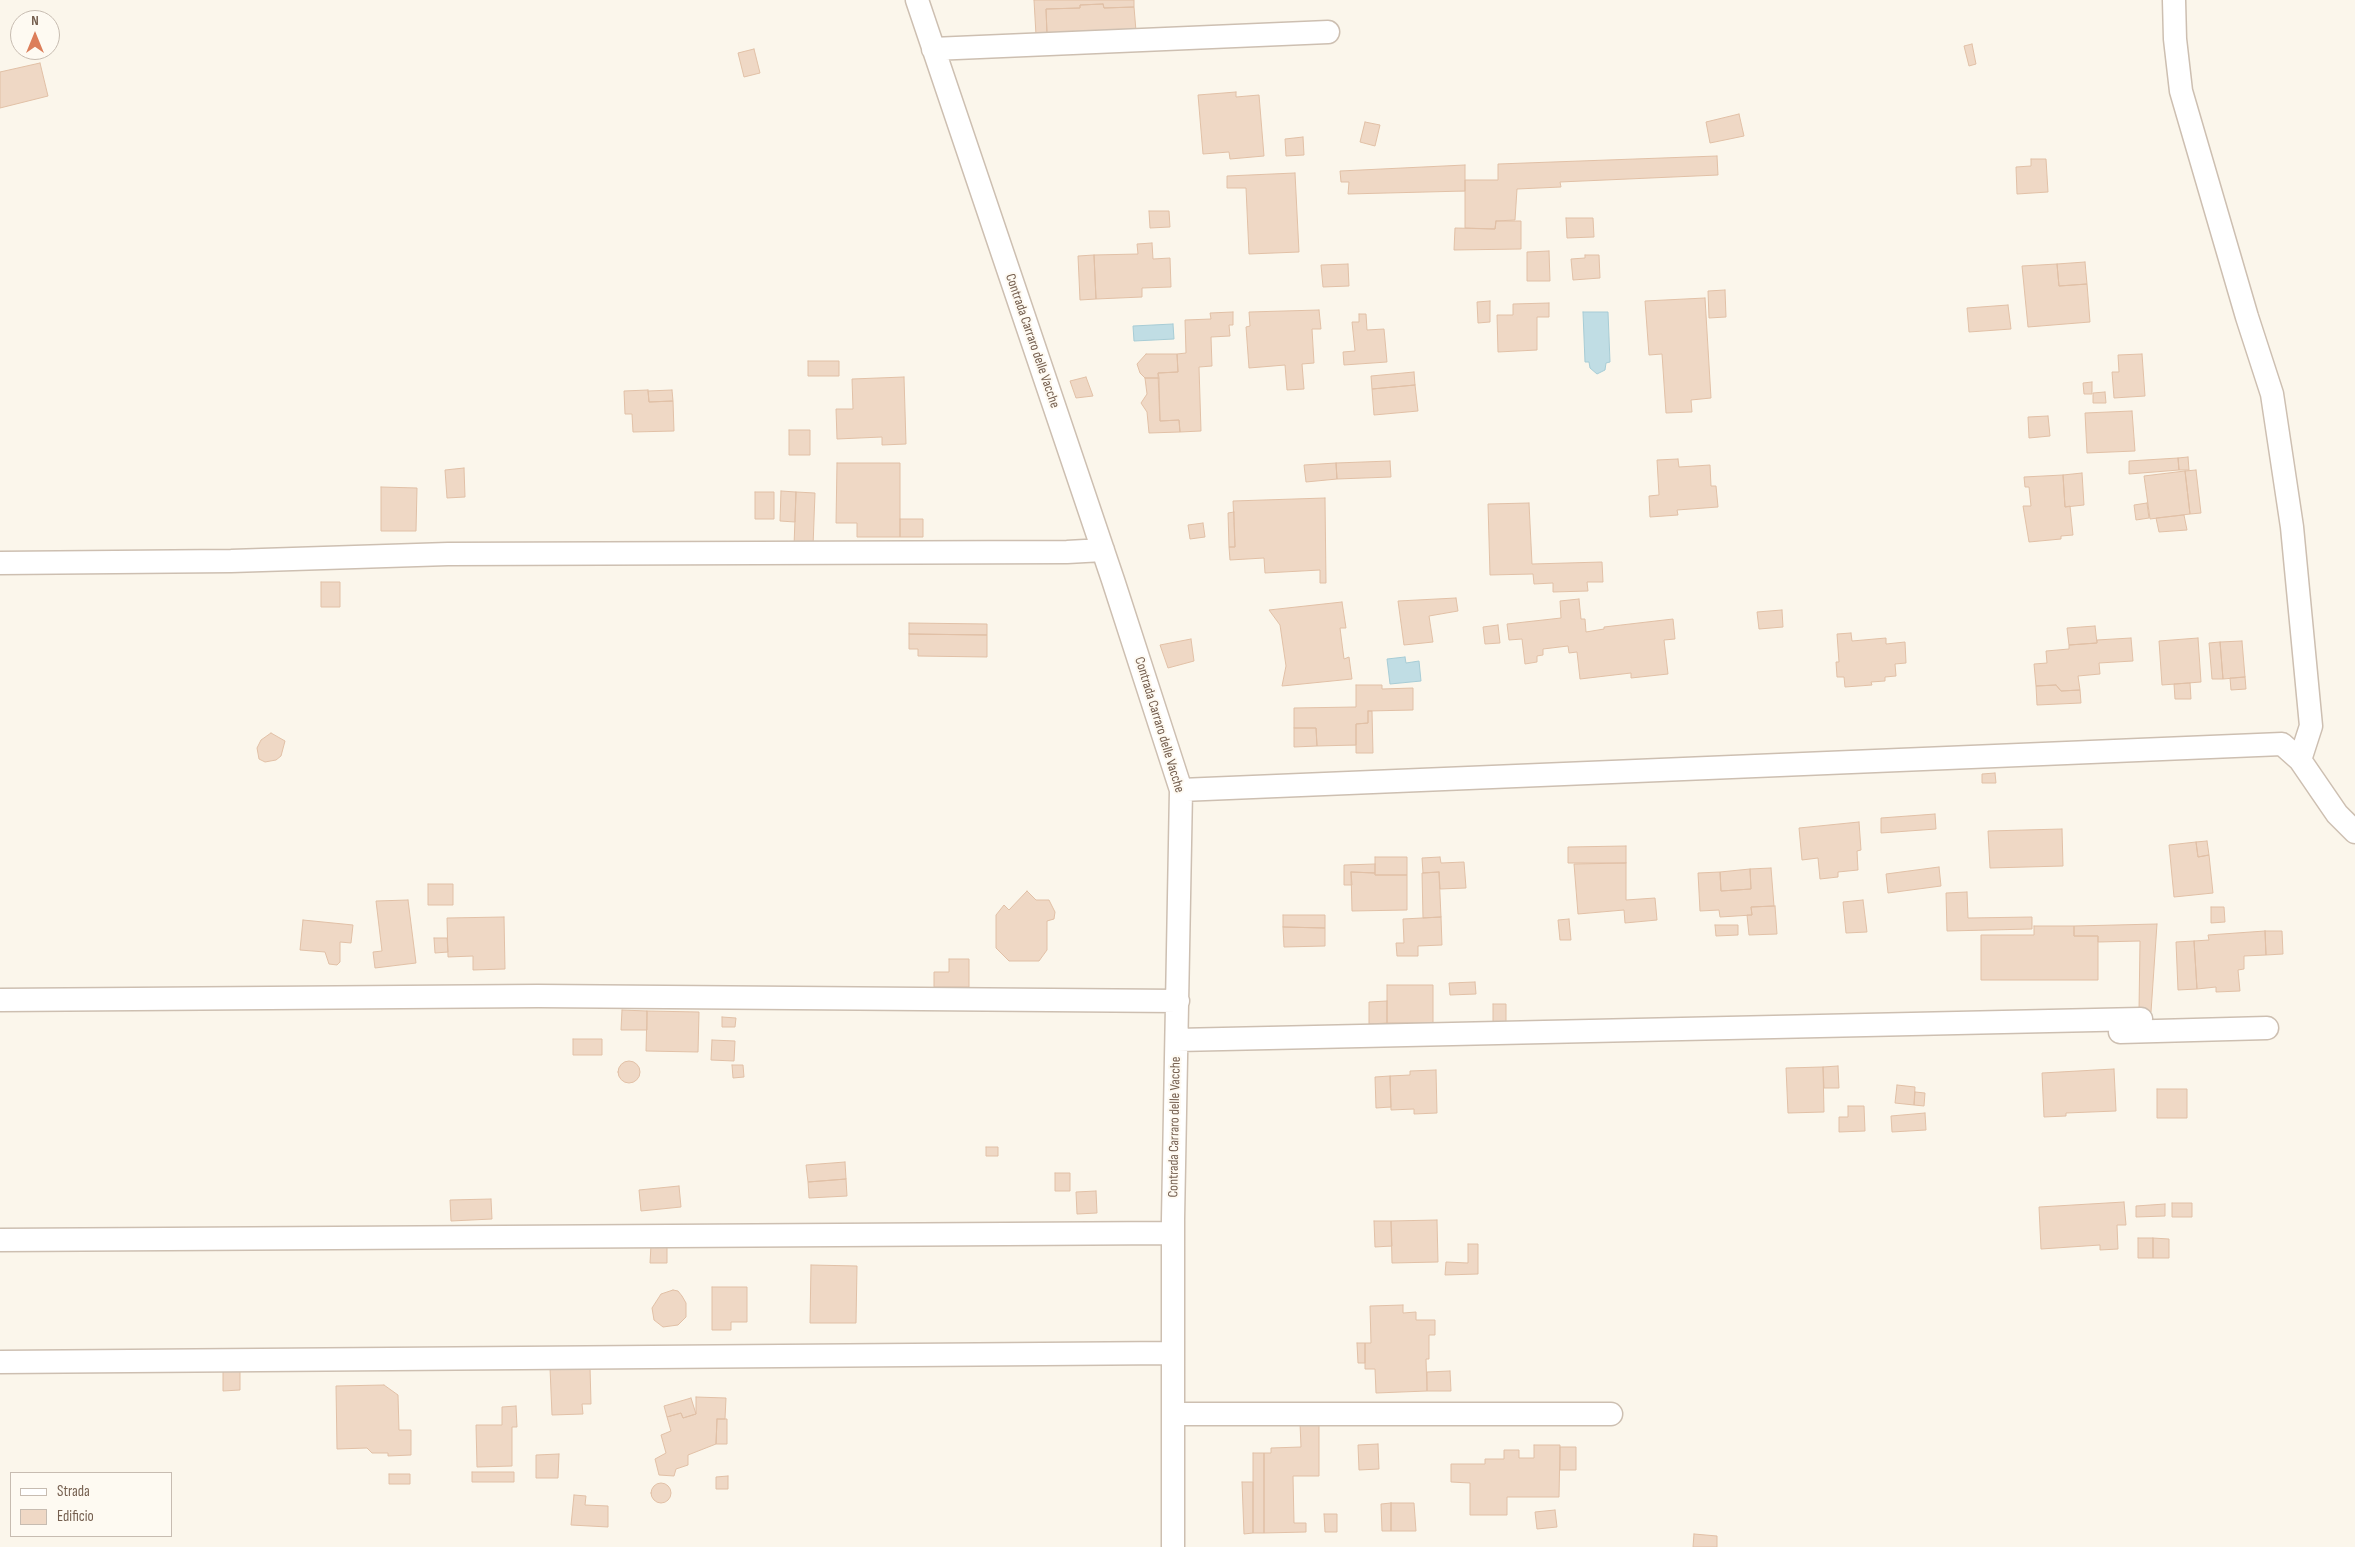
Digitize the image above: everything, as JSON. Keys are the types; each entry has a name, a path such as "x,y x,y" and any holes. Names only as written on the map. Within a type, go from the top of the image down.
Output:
{"street":[{"name":"Contrada Carraro delle Vacche","path":"917,0 1103,550 1181,790 1173,1233 1173,1547"},
{"path":"2174,0 2175,40 2181,91 2247,317 2272,394 2292,527 2311,726 2300,760"},
{"path":"934,49 1328,32"},
{"path":"0,562 231,561 448,554 1067,552 1103,550"},
{"path":"1181,790 2282,744 2300,760 2337,814 2355,832"},
{"path":"0,1000 538,996 1178,1000"},
{"path":"1177,1040 2142,1019"},
{"path":"2032,1021 2046,1030 2059,1034 2267,1028"},
{"path":"0,1240 1173,1233"},
{"path":"0,1362 1173,1353"},
{"path":"1173,1414 1611,1414"}],"water":[{"path":"1583,312 1608,312 1610,362 1606,363 1605,370 1597,374 1590,368 1589,362 1585,362"},
{"path":"1173,324 1174,339 1134,341 1133,326"},
{"path":"1405,657 1406,663 1419,661 1421,681 1390,684 1387,659"}],"building":[{"path":"1034,0 1134,0 1134,7 1104,8 1103,4 1080,5 1080,8 1046,9 1047,34 1036,35"},
{"path":"1103,4 1104,8 1134,7 1136,31 1047,34 1046,9 1080,8 1080,5"},
{"path":"1972,44 1976,64 1969,66 1964,46"},
{"path":"754,49 760,73 744,77 738,53"},
{"path":"40,63 48,96 0,108 0,72"},
{"path":"1236,92 1236,97 1259,95 1264,156 1230,159 1229,152 1203,154 1198,95"},
{"path":"1739,114 1744,136 1710,143 1706,122"},
{"path":"1365,122 1380,125 1375,146 1360,142"},
{"path":"1303,137 1304,155 1286,156 1285,139"},
{"path":"1717,156 1718,175 1560,182 1561,187 1517,189 1515,220 1496,221 1495,229 1465,228 1465,180 1498,180 1498,164"},
{"path":"2031,159 2046,159 2048,192 2017,194 2016,167 2031,166"},
{"path":"1465,165 1465,191 1348,194 1349,182 1341,182 1340,171"},
{"path":"1295,173 1299,252 1249,254 1246,188 1227,188 1227,176"},
{"path":"1149,211 1169,211 1170,227 1150,228"},
{"path":"1566,218 1593,218 1594,237 1567,238"},
{"path":"1496,221 1521,221 1521,249 1454,250 1455,228 1495,229"},
{"path":"1152,243 1153,259 1170,258 1171,287 1142,288 1142,297 1096,299 1094,255 1138,254 1137,244"},
{"path":"1549,251 1550,281 1527,281 1527,252"},
{"path":"1094,255 1096,299 1080,300 1078,256"},
{"path":"1585,255 1599,255 1600,278 1573,280 1571,259 1585,258"},
{"path":"2085,262 2087,284 2059,286 2057,264"},
{"path":"1348,264 1349,286 1323,287 1321,265"},
{"path":"2057,264 2059,286 2087,284 2090,322 2028,327 2022,266"},
{"path":"1725,290 1726,317 1709,318 1708,291"},
{"path":"1705,298 1711,398 1691,400 1692,412 1666,413 1662,354 1649,355 1645,301"},
{"path":"1490,301 1490,322 1478,323 1477,302"},
{"path":"1549,303 1549,317 1537,317 1537,350 1498,352 1497,315 1513,315 1513,304"},
{"path":"2008,305 2011,329 1969,332 1967,308"},
{"path":"1319,310 1321,329 1312,329 1314,363 1302,364 1304,389 1287,390 1285,365 1249,368 1246,327 1250,326 1249,312"},
{"path":"1233,312 1233,325 1229,325 1230,336 1211,337 1212,366 1199,367 1201,431 1180,432 1179,420 1160,421 1158,373 1178,372 1177,354 1186,353 1185,320 1211,319 1210,313"},
{"path":"1359,314 1366,314 1367,330 1384,329 1387,362 1344,365 1343,352 1355,351 1352,322 1359,322"},
{"path":"1146,354 1177,354 1178,372 1158,373 1159,378 1145,378 1140,373 1137,364"},
{"path":"2142,354 2145,396 2114,398 2112,372 2119,372 2118,355"},
{"path":"808,361 839,361 839,376 808,376"},
{"path":"1414,372 1415,385 1372,389 1371,376"},
{"path":"904,377 906,444 882,445 882,437 837,439 836,409 853,409 852,379"},
{"path":"1086,377 1093,396 1076,398 1070,381"},
{"path":"1145,378 1159,378 1160,421 1179,420 1180,432 1149,433 1147,412 1141,403 1147,394"},
{"path":"2092,382 2092,394 2084,394 2083,383"},
{"path":"1415,385 1418,411 1374,415 1372,389"},
{"path":"648,390 649,402 673,401 674,431 633,432 632,414 625,414 624,391"},
{"path":"672,390 673,401 649,402 648,391"},
{"path":"2105,392 2106,403 2093,403 2093,393"},
{"path":"2132,411 2135,451 2087,453 2085,413"},
{"path":"2048,416 2050,436 2029,438 2028,417"},
{"path":"789,430 810,430 810,455 789,455"},
{"path":"2188,457 2189,470 2179,470 2178,458"},
{"path":"2178,458 2179,470 2129,474 2129,461"},
{"path":"1678,459 1679,467 1710,465 1711,486 1716,486 1718,507 1677,510 1678,515 1650,517 1649,496 1659,495 1657,460"},
{"path":"1390,461 1391,477 1337,479 1336,463"},
{"path":"837,463 900,463 900,537 857,537 857,523 836,523"},
{"path":"1336,463 1337,479 1306,482 1304,465"},
{"path":"464,468 465,497 447,498 445,470"},
{"path":"2196,470 2201,513 2190,514 2185,471"},
{"path":"2185,471 2190,514 2150,519 2144,476"},
{"path":"2082,473 2084,505 2065,507 2063,475"},
{"path":"2063,475 2065,507 2070,506 2073,535 2061,536 2061,539 2029,542 2023,506 2031,506 2029,487 2025,487 2024,477"},
{"path":"381,487 417,488 416,531 381,531"},
{"path":"781,491 796,492 795,522 780,521"},
{"path":"755,492 774,492 774,519 755,519"},
{"path":"796,492 815,493 813,547 794,546"},
{"path":"1325,498 1326,583 1320,583 1320,570 1265,573 1264,558 1230,560 1229,547 1235,547 1233,501"},
{"path":"1529,503 1532,564 1602,562 1603,582 1587,582 1588,591 1553,592 1553,583 1534,584 1533,574 1490,575 1488,504"},
{"path":"2147,503 2149,518 2136,520 2134,505"},
{"path":"1234,512 1235,547 1229,547 1228,513"},
{"path":"2184,515 2187,530 2159,532 2156,518"},
{"path":"900,519 923,519 923,537 900,537"},
{"path":"1203,523 1205,537 1190,539 1188,525"},
{"path":"321,582 340,582 340,607 321,607"},
{"path":"1456,598 1458,611 1429,616 1433,642 1404,645 1398,601"},
{"path":"1579,599 1581,619 1585,619 1586,632 1604,629 1604,627 1673,619 1675,639 1664,640 1668,674 1631,678 1631,673 1580,679 1577,652 1569,653 1568,646 1543,649 1543,655 1537,656 1537,662 1525,664 1522,639 1509,640 1507,624 1561,618 1560,601"},
{"path":"1342,602 1346,628 1340,628 1344,659 1349,657 1352,679 1282,686 1286,666 1280,625 1269,610"},
{"path":"1782,610 1783,627 1759,629 1757,612"},
{"path":"909,623 987,624 987,635 909,634"},
{"path":"1498,625 1500,643 1485,644 1483,627"},
{"path":"2095,626 2097,643 2069,645 2067,628"},
{"path":"1851,633 1852,641 1886,638 1886,644 1905,642 1906,663 1895,664 1896,676 1885,677 1885,681 1871,682 1872,685 1845,687 1844,677 1837,677 1836,662 1839,662 1837,634"},
{"path":"909,634 987,635 987,657 918,656 918,649 909,649"},
{"path":"2131,638 2133,661 2099,663 2100,674 2078,676 2080,690 2061,691 2056,685 2036,686 2034,664 2047,663 2046,651 2069,649 2069,645 2097,643 2097,640"},
{"path":"2198,638 2201,682 2162,685 2159,641"},
{"path":"1191,639 1194,661 1168,668 1160,645"},
{"path":"2242,641 2245,677 2223,679 2220,642"},
{"path":"2220,642 2223,679 2212,679 2209,643"},
{"path":"2245,677 2246,689 2231,690 2230,678"},
{"path":"2190,683 2191,699 2175,699 2174,684"},
{"path":"1356,685 1382,685 1382,689 1413,688 1413,710 1368,711 1368,723 1356,724 1356,745 1317,746 1316,728 1294,728 1294,708 1356,707"},
{"path":"2056,685 2061,691 2080,690 2081,703 2037,705 2036,686"},
{"path":"1368,711 1372,711 1373,753 1356,753 1356,724 1368,723"},
{"path":"1294,728 1316,728 1317,746 1294,747"},
{"path":"271,733 285,741 281,756 276,760 265,762 259,759 257,748 261,740"},
{"path":"1995,773 1996,783 1982,783 1982,774"},
{"path":"1935,814 1936,829 1881,833 1881,818"},
{"path":"1859,822 1861,850 1857,851 1858,870 1838,872 1838,877 1820,879 1818,858 1802,860 1799,828"},
{"path":"2062,829 2063,866 1990,868 1988,831"},
{"path":"2207,841 2209,855 2198,857 2196,842"},
{"path":"2196,842 2198,857 2209,855 2213,893 2174,897 2169,845"},
{"path":"1626,846 1626,863 1568,863 1568,847"},
{"path":"1375,857 1407,857 1407,875 1375,875"},
{"path":"1440,857 1441,863 1464,862 1466,888 1440,889 1439,872 1423,873 1422,858"},
{"path":"1626,863 1626,900 1655,898 1657,920 1625,923 1624,910 1578,914 1574,864"},
{"path":"1375,864 1375,873 1351,872 1352,885 1344,885 1344,865"},
{"path":"1939,867 1941,886 1888,893 1886,874"},
{"path":"1771,868 1774,906 1751,907 1752,915 1720,917 1719,910 1700,911 1698,873 1720,872 1721,891 1751,889 1750,869"},
{"path":"1750,869 1751,889 1721,891 1720,872"},
{"path":"1351,872 1375,873 1375,875 1407,875 1407,910 1352,911"},
{"path":"1439,872 1441,917 1423,918 1422,873"},
{"path":"428,884 453,884 453,905 428,905"},
{"path":"1027,891 1036,900 1049,900 1055,912 1054,919 1047,921 1047,950 1039,961 1009,961 996,948 996,915 1004,905 1009,910"},
{"path":"1967,892 1968,918 2032,917 2032,929 1947,931 1946,893"},
{"path":"408,900 416,963 375,968 373,952 382,951 376,901"},
{"path":"1863,900 1867,932 1846,933 1843,902"},
{"path":"1775,906 1777,934 1749,935 1747,915 1752,915 1751,907"},
{"path":"2211,907 2224,907 2225,922 2211,923"},
{"path":"1283,915 1325,915 1325,928 1283,927"},
{"path":"504,917 505,969 473,970 473,956 448,957 447,918"},
{"path":"1441,917 1442,945 1418,946 1418,956 1397,956 1396,943 1404,943 1403,919"},
{"path":"1569,919 1571,940 1560,940 1558,920"},
{"path":"303,920 353,925 351,943 340,942 340,962 337,965 329,964 325,952 300,950"},
{"path":"2157,924 2151,1012 2139,1011 2140,941 2098,942 2098,936 2074,936 2074,926"},
{"path":"1715,925 1738,925 1738,935 1716,936"},
{"path":"2034,926 2074,926 2074,936 2098,936 2098,980 1981,980 1981,935 2034,935"},
{"path":"1283,927 1325,928 1325,946 1284,947"},
{"path":"2265,931 2266,955 2244,956 2244,969 2238,970 2240,991 2216,992 2216,987 2197,989 2194,941 2209,940 2208,935"},
{"path":"2265,931 2282,931 2283,954 2266,955"},
{"path":"434,938 447,938 448,952 435,953"},
{"path":"2194,941 2197,989 2178,990 2176,942"},
{"path":"949,959 969,959 969,987 934,987 934,972 949,972"},
{"path":"1475,982 1476,994 1450,995 1449,983"},
{"path":"1387,985 1433,985 1433,1023 1387,1023"},
{"path":"1387,1001 1387,1023 1369,1024 1369,1002"},
{"path":"1493,1004 1506,1004 1506,1029 1493,1029"},
{"path":"622,1010 647,1011 647,1030 621,1030"},
{"path":"647,1011 699,1012 698,1052 646,1051"},
{"path":"722,1017 736,1018 735,1027 722,1027"},
{"path":"573,1039 602,1039 602,1055 573,1055"},
{"path":"712,1040 735,1041 734,1061 711,1060"},
{"path":"629,1061 637,1064 640,1072 637,1080 629,1083 621,1080 618,1072 621,1064"},
{"path":"732,1065 743,1065 744,1077 733,1078"},
{"path":"1838,1066 1839,1088 1824,1088 1823,1067"},
{"path":"1823,1067 1824,1112 1788,1113 1786,1068"},
{"path":"2114,1069 2116,1111 2066,1113 2066,1116 2044,1117 2042,1073"},
{"path":"1436,1070 1437,1113 1414,1114 1414,1109 1391,1110 1390,1076 1410,1075 1410,1071"},
{"path":"1390,1076 1391,1107 1376,1108 1375,1077"},
{"path":"1897,1085 1915,1087 1914,1105 1895,1103"},
{"path":"2157,1089 2187,1089 2187,1118 2157,1118"},
{"path":"1915,1092 1925,1093 1924,1106 1914,1105"},
{"path":"1848,1106 1864,1106 1865,1131 1839,1132 1839,1117 1848,1117"},
{"path":"1925,1113 1926,1130 1892,1132 1891,1116"},
{"path":"986,1147 998,1147 998,1156 986,1156"},
{"path":"845,1162 846,1179 808,1182 806,1165"},
{"path":"1055,1173 1070,1173 1070,1191 1055,1191"},
{"path":"846,1179 847,1196 809,1198 808,1182"},
{"path":"679,1186 681,1207 641,1211 639,1190"},
{"path":"1096,1191 1097,1213 1077,1214 1076,1192"},
{"path":"491,1199 492,1219 451,1221 450,1200"},
{"path":"2124,1202 2126,1225 2117,1225 2118,1249 2100,1250 2100,1245 2041,1249 2039,1207"},
{"path":"2172,1203 2192,1203 2192,1217 2172,1217"},
{"path":"2165,1204 2165,1216 2136,1217 2136,1206"},
{"path":"1437,1220 1438,1262 1392,1263 1391,1221"},
{"path":"1374,1221 1391,1221 1392,1246 1375,1247"},
{"path":"2138,1238 2153,1238 2153,1258 2138,1258"},
{"path":"2153,1238 2169,1239 2169,1258 2153,1258"},
{"path":"1468,1244 1478,1244 1478,1274 1445,1275 1446,1262 1468,1263"},
{"path":"651,1245 667,1245 667,1263 650,1263"},
{"path":"811,1265 857,1266 856,1323 810,1323"},
{"path":"712,1287 747,1287 747,1322 731,1322 731,1330 712,1330"},
{"path":"673,1290 678,1291 686,1303 686,1317 678,1325 663,1327 654,1320 652,1308 661,1294"},
{"path":"1403,1305 1403,1313 1416,1312 1416,1320 1435,1320 1435,1335 1429,1335 1429,1359 1426,1359 1427,1391 1376,1393 1375,1369 1365,1369 1365,1343 1371,1343 1370,1306"},
{"path":"1357,1343 1365,1343 1365,1363 1358,1363"},
{"path":"223,1364 240,1364 240,1390 223,1391"},
{"path":"590,1367 591,1404 582,1404 583,1414 552,1415 550,1368"},
{"path":"1450,1371 1451,1391 1427,1391 1427,1372"},
{"path":"384,1385 398,1395 399,1430 411,1430 411,1455 388,1456 388,1453 372,1453 367,1448 337,1449 336,1386"},
{"path":"696,1397 726,1398 725,1419 717,1419 716,1444 688,1455 688,1465 676,1469 674,1476 659,1475 655,1459 666,1453 661,1435 671,1431 667,1417 681,1413 683,1418 696,1414"},
{"path":"691,1398 696,1414 683,1418 681,1413 667,1417 664,1406"},
{"path":"516,1406 517,1427 512,1427 512,1466 477,1467 476,1425 502,1425 502,1407"},
{"path":"717,1419 727,1419 727,1444 716,1444"},
{"path":"1300,1423 1319,1423 1319,1476 1293,1476 1294,1523 1306,1523 1306,1532 1264,1533 1264,1453 1271,1453 1271,1448 1301,1447"},
{"path":"1378,1444 1379,1469 1359,1470 1358,1445"},
{"path":"1534,1445 1560,1445 1559,1497 1507,1497 1507,1515 1470,1515 1470,1483 1451,1482 1451,1464 1485,1464 1485,1459 1504,1459 1504,1450 1519,1450 1519,1458 1534,1458"},
{"path":"1560,1447 1576,1447 1576,1470 1560,1470"},
{"path":"1253,1453 1264,1453 1264,1533 1253,1533"},
{"path":"559,1454 558,1478 536,1478 536,1455"},
{"path":"472,1472 514,1472 514,1482 472,1482"},
{"path":"389,1474 410,1474 410,1484 389,1484"},
{"path":"728,1476 728,1489 716,1489 716,1477"},
{"path":"1242,1482 1253,1482 1253,1533 1244,1534"},
{"path":"661,1483 668,1486 671,1493 668,1500 661,1503 654,1500 651,1493 654,1486"},
{"path":"574,1495 586,1496 585,1505 608,1506 608,1527 571,1525"},
{"path":"1391,1503 1391,1531 1382,1531 1381,1504"},
{"path":"1391,1503 1414,1503 1416,1531 1391,1531"},
{"path":"1555,1510 1557,1527 1537,1529 1535,1512"},
{"path":"1324,1514 1337,1514 1337,1532 1325,1532"},
{"path":"1694,1534 1717,1536 1717,1547 1693,1547"}]}
